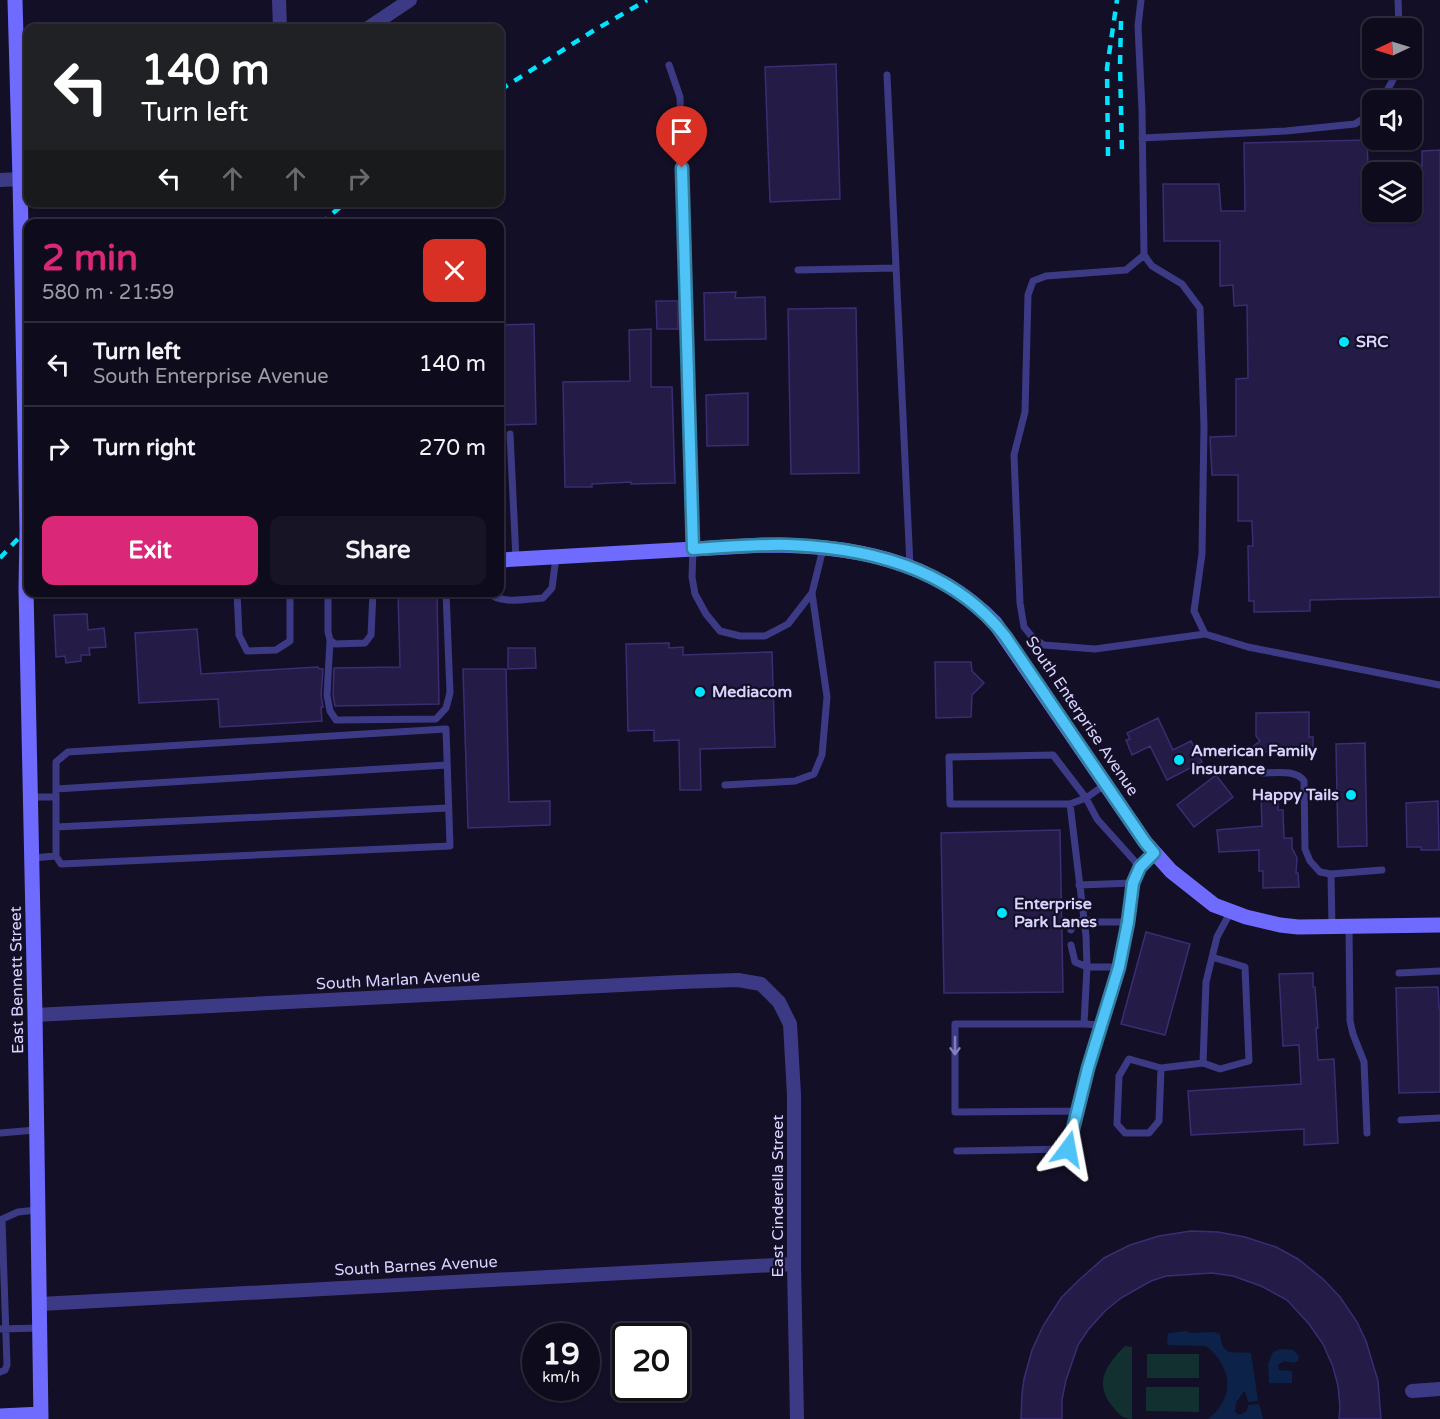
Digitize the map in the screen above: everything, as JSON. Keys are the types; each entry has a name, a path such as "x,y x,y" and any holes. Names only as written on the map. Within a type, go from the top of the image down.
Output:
{"street":[{"name":"East Bennett Street","path":"15,0 24,379"},
{"path":"279,0 280,24"},
{"path":"374,24 410,0"},
{"path":"0,180 20,179"},
{"name":"South Enterprise Avenue","path":"504,560 765,545 823,548 862,554 910,566 958,590 995,623 1145,842 1171,871 1214,905 1246,917 1298,927 1440,925"},
{"name":"East Bennett Street","path":"27,597 41,1416"},
{"name":"South Marlan Avenue","path":"36,1015 691,982 738,980 761,984"},
{"name":"East Cinderella Street","path":"761,984 779,1002 790,1024 794,1095 797,1419"},
{"name":"South Barnes Avenue","path":"40,1304 794,1264"},
{"path":"1412,1391 1440,1389"},
{"path":"0,1416 41,1416"}],"lane":[{"path":"1141,0 1138,26 1144,255 1152,266 1182,284 1200,308 1204,426 1202,554 1194,612 1205,634"},
{"path":"1398,0 1399,18"},
{"path":"669,65 680,97 692,577 695,594 706,614 720,631 740,636 765,636 788,624 812,592"},
{"path":"887,75 910,566"},
{"path":"1142,138 1286,130 1355,124 1362,119"},
{"path":"1144,255 1126,270 1046,276 1033,281 1028,295 1025,412 1014,455 1020,603 1024,627 1034,639 1044,645 1095,649 1205,634 1248,647 1440,685"},
{"path":"798,270 896,268"},
{"path":"510,434 516,559"},
{"path":"725,785 795,781 814,774 822,755 827,697 812,592 823,548"},
{"path":"493,597 502,601 543,598 552,588 556,557"},
{"path":"237,597 239,634 248,651 276,650 290,641 290,597"},
{"path":"328,597 330,641 327,695 330,711 336,720 436,719 446,708 450,693 446,597"},
{"path":"330,641 335,644 365,643 371,635 373,597"},
{"path":"446,729 450,846 61,864 56,856 56,793 56,762 68,752 446,729"},
{"path":"1106,784 1086,798 1070,804 950,804 949,757 1053,755 1086,798 1097,819 1140,867"},
{"path":"30,797 56,793 447,765"},
{"path":"1262,773 1294,773 1301,776 1304,781 1305,849 1310,861 1320,872 1382,870"},
{"path":"1070,804 1084,919 1087,967 1084,1023"},
{"path":"56,827 448,808"},
{"path":"957,1151 1068,1149 1088,1068 1119,967 1133,883 1140,867 1154,853"},
{"path":"32,858 56,856"},
{"path":"1331,873 1332,927"},
{"path":"1079,885 1133,883"},
{"path":"1203,1063 1206,982 1217,937 1230,911"},
{"path":"1071,930 1074,921 1084,919 1095,922 1128,922"},
{"path":"1349,927 1350,1021 1364,1062 1367,1133"},
{"path":"1071,945 1075,962 1087,967 1119,967"},
{"path":"1161,1068 1159,1121 1149,1133 1125,1133 1117,1124 1119,1076 1129,1059 1161,1068 1203,1063 1220,1069 1249,1061 1245,967 1212,957"},
{"path":"1399,973 1440,971"},
{"path":"1077,1111 955,1112 955,1024 1084,1023 1101,1025"},
{"path":"1401,1120 1440,1118"},
{"path":"0,1133 37,1130"},
{"path":"0,1372 5,1370 7,1365 3,1329 1,1220 18,1212 39,1210"},
{"path":"3,1329 40,1328"}],"green space":[{"path":"1125,1346 1132,1347 1132,1419 1123,1417 1115,1410 1107,1398 1103,1382 1112,1360"},
{"path":"1147,1354 1199,1354 1199,1378 1147,1378"},
{"path":"1146,1387 1199,1387 1199,1412 1146,1411"}],"water":[{"path":"1188,1331 1189,1333 1214,1332 1220,1334 1223,1347 1229,1352 1251,1353 1258,1401 1248,1402 1244,1391 1236,1403 1235,1412 1239,1415 1245,1412 1248,1405 1259,1404 1263,1419 1208,1419 1217,1411 1227,1392 1225,1372 1215,1354 1206,1346 1167,1345 1168,1333"},
{"path":"1280,1349 1293,1350 1299,1356 1298,1361 1294,1363 1284,1361 1278,1365 1279,1370 1292,1371 1292,1383 1269,1383 1268,1364 1273,1352"}],"building":[{"path":"836,64 840,199 770,202 765,67"},
{"name":"SRC","path":"1362,140 1362,150 1367,150 1368,162 1362,162 1362,222 1422,222 1422,151 1440,150 1440,597 1310,600 1310,611 1254,612 1254,601 1249,601 1248,546 1253,546 1252,521 1238,521 1238,475 1212,475 1210,437 1236,436 1236,379 1248,378 1247,305 1234,306 1233,285 1220,286 1220,241 1164,241 1163,184 1219,184 1221,211 1245,211 1244,143"},
{"path":"736,292 735,298 765,297 766,339 705,340 704,293"},
{"path":"656,301 678,301 678,329 657,329"},
{"path":"856,308 859,473 791,474 788,309"},
{"path":"534,324 536,424 504,425 504,325"},
{"path":"651,329 651,387 672,387 675,483 631,484 631,482 592,484 592,487 565,487 563,382 630,381 629,330"},
{"path":"748,393 748,445 707,446 706,395"},
{"path":"398,597 437,597 439,704 335,706 334,668 400,667"},
{"path":"87,614 88,630 104,628 106,647 89,648 90,655 81,655 81,661 66,663 65,656 56,657 54,615"},
{"path":"197,629 201,674 318,667 323,669 322,721 220,727 218,699 139,703 135,633"},
{"name":"Mediacom","path":"669,643 669,648 683,647 683,655 772,652 775,747 700,749 701,790 680,790 679,740 654,741 654,730 628,731 626,644"},
{"path":"508,648 535,648 536,668 508,669"},
{"path":"935,662 971,662 972,671 984,683 972,695 971,717 936,718"},
{"path":"463,669 506,669 509,802 550,801 550,825 468,828"},
{"path":"1309,712 1309,737 1313,737 1313,751 1292,752 1292,749 1268,749 1268,752 1247,751 1260,741 1256,736 1256,713"},
{"path":"1158,718 1173,750 1191,741 1202,762 1167,780 1150,746 1132,755 1126,740 1130,739 1127,733"},
{"name":"Happy Tails","path":"1365,743 1367,846 1338,847 1336,744"},
{"path":"1216,775 1233,797 1194,827 1177,805"},
{"path":"1261,798 1278,798 1278,810 1283,810 1284,838 1292,838 1292,848 1297,858 1296,873 1298,873 1299,887 1263,888 1263,871 1259,871 1259,850 1219,852 1217,830 1262,826"},
{"path":"1438,801 1439,850 1407,847 1406,803"},
{"name":"Enterprise Park Lanes","path":"1060,830 1063,992 944,993 941,833"},
{"path":"1146,932 1190,944 1165,1035 1121,1024"},
{"path":"1313,973 1318,1028 1316,1028 1318,1060 1334,1059 1338,1143 1304,1145 1304,1129 1191,1135 1188,1091 1301,1084 1299,1045 1283,1046 1279,974"},
{"path":"1438,987 1440,1092 1399,1093 1396,988"},
{"path":"1191,1231 1218,1232 1245,1237 1276,1247 1298,1259 1323,1279 1340,1297 1357,1322 1366,1341 1378,1381 1381,1419 1339,1419 1338,1386 1323,1344 1309,1324 1287,1300 1261,1286 1233,1276 1212,1273 1166,1276 1151,1281 1121,1298 1105,1311 1078,1345 1066,1380 1062,1400 1062,1419 1021,1419 1024,1379 1032,1350 1043,1326 1061,1298 1104,1258 1130,1245 1159,1236"}],"railway":[{"path":"504,87 647,0"},
{"path":"1108,156 1107,68 1117,0"},
{"path":"1121,21 1122,153"},
{"path":"326,219 340,207"},
{"path":"0,558 24,532"}],"place":[{"name":"SRC","path":"1344,342"},
{"name":"Mediacom","path":"700,692"},
{"name":"American Family Insurance","path":"1179,760"},
{"name":"Happy Tails","path":"1351,795"},
{"name":"Enterprise Park Lanes","path":"1002,913"}],"route":[{"path":"682,168 693,549 790,545 839,549 910,566 958,590 984,611 1005,636 1154,853 1140,867 1133,883 1119,967 1088,1068 1068,1149"}]}
